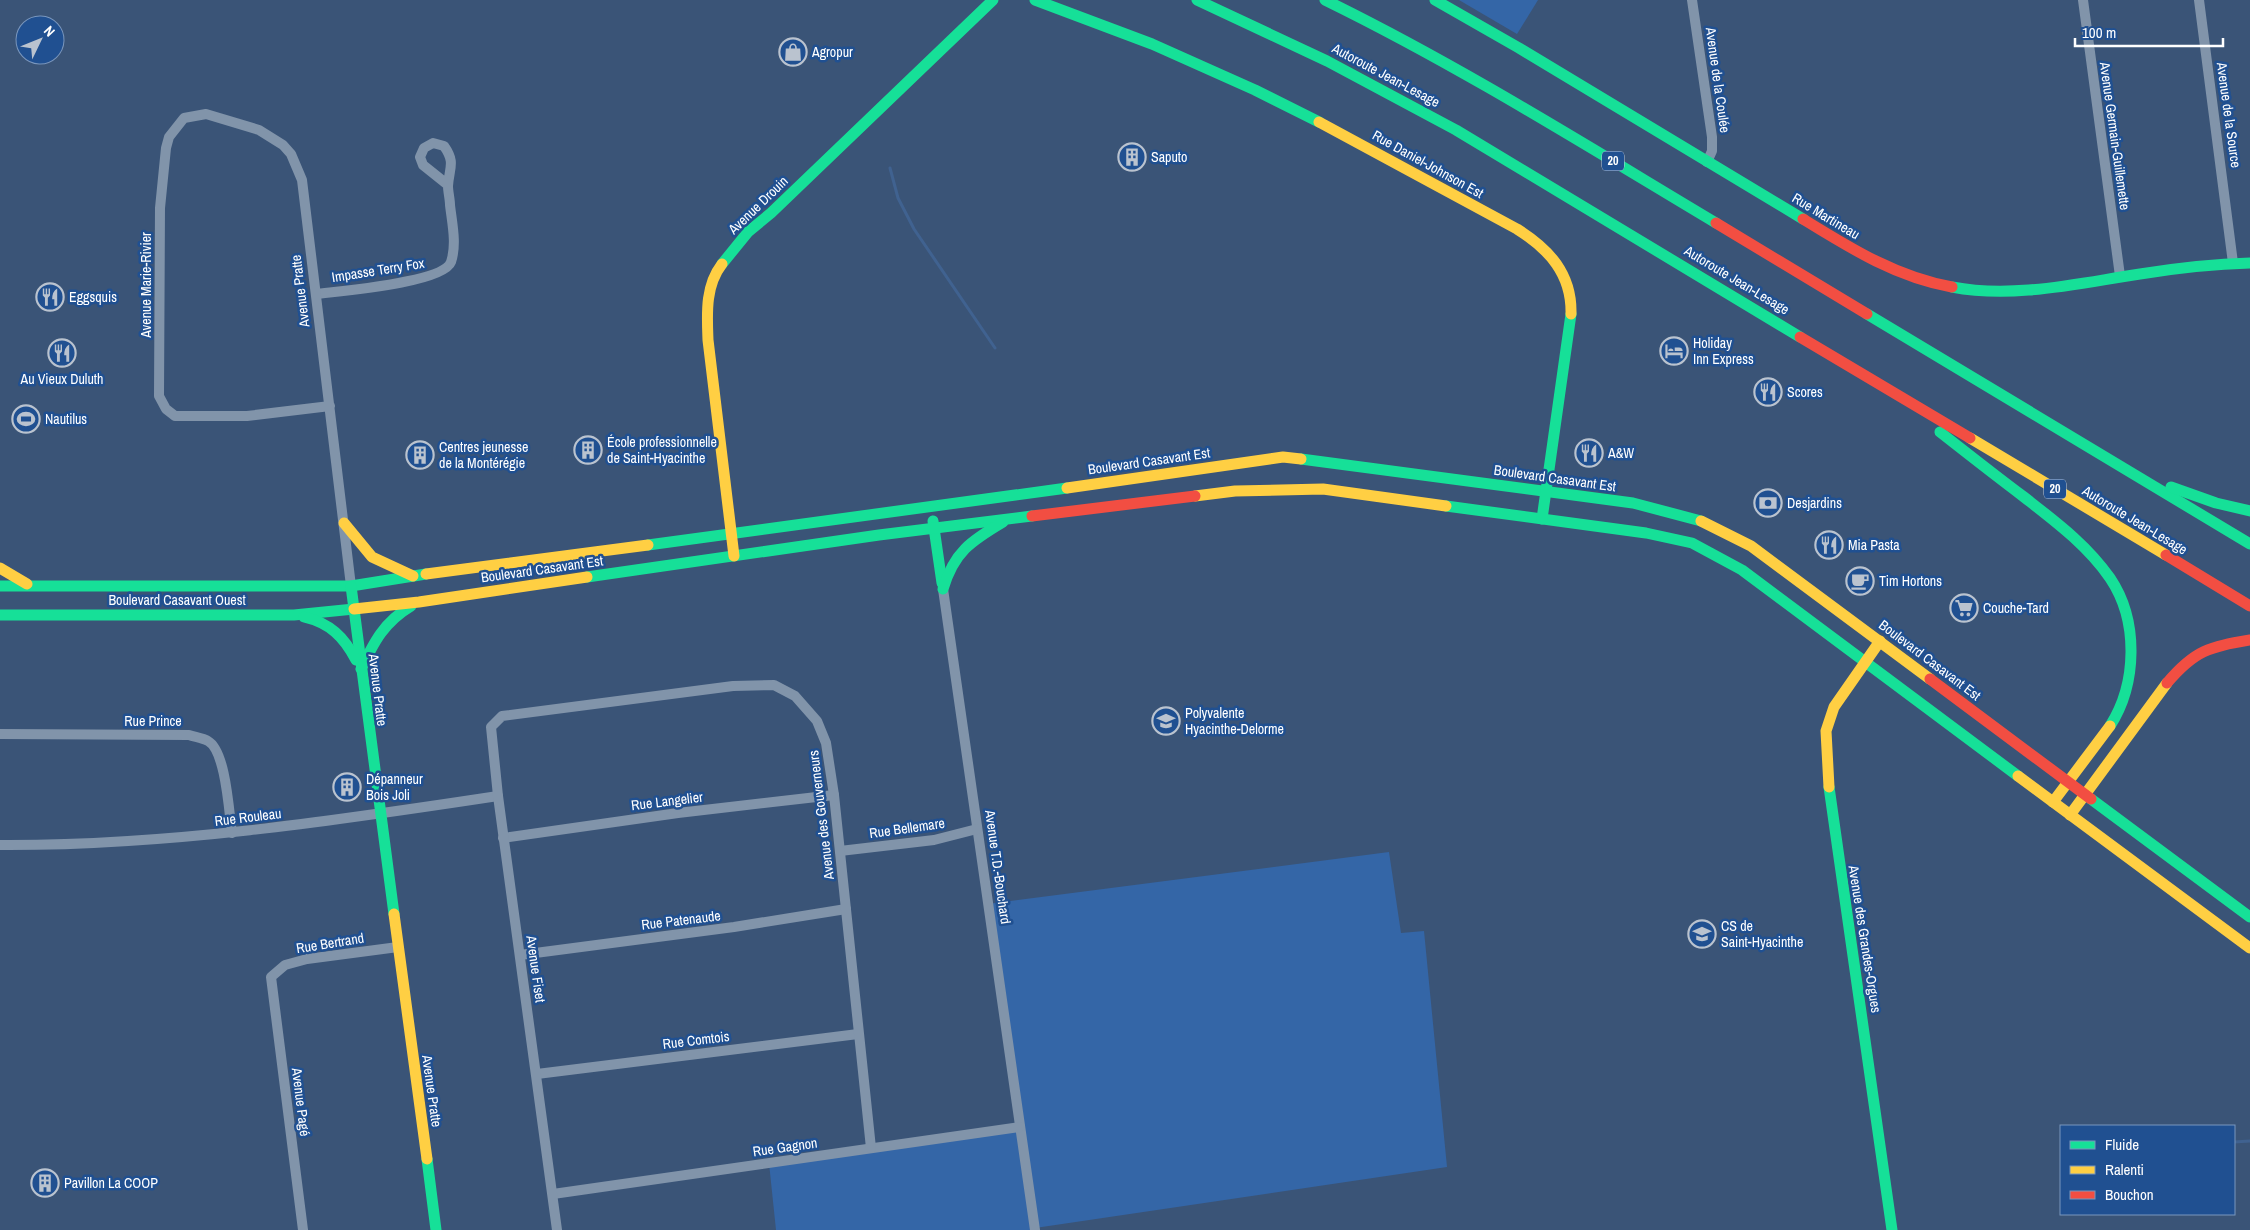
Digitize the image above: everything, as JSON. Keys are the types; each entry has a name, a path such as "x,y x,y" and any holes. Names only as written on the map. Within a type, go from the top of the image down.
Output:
{"main road":[{"name":"Avenue Drouin","path":"730,535 708,340 707,304 715,273 748,232 771,213 993,0"},
{"name":"Rue Daniel-Johnson Est","path":"1035,0 1144,41 1277,100 1525,234 1551,254 1564,273 1571,305 1542,519"},
{"name":"Autoroute Jean-Lesage","path":"1197,0 1292,43 1434,117 2250,606"},
{"name":"20","path":"1325,0 1396,35 1483,84 2250,544"},
{"name":"Rue Martineau","path":"1435,0 1513,44 1866,256 1919,280 1963,289 2008,290 2233,263 2250,263"},
{"path":"1861,372 2064,527 2090,552 2114,586 2122,603 2130,633 2131,658 2128,686 2114,722 2054,802"},
{"name":"Boulevard Casavant Est","path":"351,586 413,576 931,508 1283,457 1545,491 1672,510 1716,525 1761,553 2250,917"},
{"path":"2135,474 2216,502 2250,511"},
{"name":"Boulevard Casavant Est","path":"354,609 419,602 879,534 934,529 1235,491 1323,489 1656,534 1701,547 1742,570 2250,948"},
{"name":"Avenue T.D.-Bouchard","path":"931,508 943,589"},
{"path":"943,589 952,563 966,545 1009,519"},
{"path":"344,523 372,557 413,576"},
{"path":"730,535 734,556"},
{"path":"0,568 13,578 32,586"},
{"name":"Boulevard Casavant Ouest","path":"0,586 351,586"},
{"name":"Avenue Pratte","path":"351,586 360,670 436,1230"},
{"path":"360,670 378,632 387,620 419,602"},
{"name":"Boulevard Casavant Ouest","path":"0,614 294,615 354,609"},
{"path":"294,615 318,620 332,626 351,649 360,670"},
{"path":"2070,814 2154,699 2181,667 2197,655 2214,646 2250,640"},
{"name":"Avenue des Grandes-Orgues","path":"1880,641 1834,707 1826,731 1826,762 1842,892 1869,1063 1892,1230"}],"street":[{"name":"Avenue de la Coulée","path":"1692,0 1712,137 1712,151 1707,162"},
{"name":"Avenue Germain-Guillemette","path":"2083,0 2120,276"},
{"name":"Avenue de la Source","path":"2199,0 2233,263"},
{"name":"Avenue Marie-Rivier","path":"291,154 283,144 259,130 206,114 184,118 169,137 166,148 160,208 158,396 166,409 175,416 247,416 330,406"},
{"name":"Avenue Pratte","path":"291,154 302,180 351,586"},
{"name":"Impasse Terry Fox","path":"316,294 422,279 444,271 451,263 454,242 448,185"},
{"name":"Avenue T.D.-Bouchard","path":"943,589 1035,1230"},
{"name":"Avenue des Gouverneurs","path":"502,716 733,686 774,685 795,696 817,722 826,743 834,796 871,1148"},
{"name":"Avenue Fiset","path":"502,716 492,727 498,796 557,1230"},
{"name":"Rue Prince","path":"0,734 190,735 209,741 216,749 223,770 232,833"},
{"name":"Rue Rouleau","path":"0,845 71,845 232,833 380,814 498,796"},
{"name":"Rue Langelier","path":"503,838 678,813 834,796"},
{"name":"Rue Bellemare","path":"840,851 934,840 977,829"},
{"name":"Rue Patenaude","path":"520,955 734,927 846,909"},
{"name":"Rue Bertrand","path":"271,977 285,965 307,959 398,948"},
{"name":"Avenue Pagé","path":"271,977 303,1230"},
{"name":"Rue Comtois","path":"537,1074 858,1034"},
{"name":"Rue Gagnon","path":"553,1194 1020,1127"}],"shaded area":[{"path":"1459,0 1538,0 1517,34"},
{"path":"1389,852 1401,933 1424,931 1447,1167 1035,1228 1035,1230 776,1230 769,1163 1020,1127 988,904"}],"waterway":[{"path":"890,168 898,198 914,229 995,348"},
{"path":"2235,1142 2250,1141"}],"traffic: fast":[{"path":"722,264 748,232 771,213 993,0"},
{"path":"1035,0 1152,44 1255,90 1319,122"},
{"path":"1197,0 1327,61 1456,130 1800,337"},
{"path":"1325,0 1474,79 1716,223"},
{"path":"1435,0 1519,48 1803,219"},
{"path":"1952,287 1975,290 2023,291 2181,268 2250,263"},
{"path":"1542,519 1571,314"},
{"path":"1867,314 2250,544"},
{"path":"1940,432 2070,534 2110,578 2126,613 2131,652 2130,672 2125,691 2119,709 2110,726"},
{"path":"1301,459 1633,503 1701,521"},
{"path":"2171,487 2216,503 2250,511"},
{"path":"648,545 1067,488"},
{"path":"1446,506 1646,533 1692,543 1742,570 2018,776"},
{"path":"587,577 879,535 1032,516"},
{"path":"933,521 942,583"},
{"path":"943,589 947,576 965,549 982,535 1003,522"},
{"path":"0,586 351,586 426,574"},
{"path":"351,586 394,914"},
{"path":"361,669 381,633 394,619 411,606"},
{"path":"0,615 294,615 354,609"},
{"path":"304,617 329,627 346,644 356,660"},
{"path":"1829,787 1892,1230"},
{"path":"2091,799 2250,917"},
{"path":"427,1159 436,1230"}],"traffic: slow":[{"path":"1319,122 1529,237 1548,254 1563,275 1570,300 1571,314"},
{"path":"722,264 712,282 708,300 708,340 734,556"},
{"path":"1970,438 2166,555"},
{"path":"1067,488 1283,457 1301,459"},
{"path":"1195,496 1235,491 1323,489 1446,506"},
{"path":"1701,521 1751,546 1930,679"},
{"path":"344,523 372,557 413,576"},
{"path":"426,574 648,545"},
{"path":"0,568 27,584"},
{"path":"354,609 419,602 587,577"},
{"path":"1829,787 1826,731 1834,707 1880,641"},
{"path":"2070,815 2167,683"},
{"path":"2053,802 2110,726"},
{"path":"2018,776 2250,948"},
{"path":"394,914 427,1159"}],"traffic: jam":[{"path":"1803,219 1856,251 1893,269 1952,287"},
{"path":"1716,223 1867,314"},
{"path":"1800,337 1970,438"},
{"path":"1032,516 1195,496"},
{"path":"2166,555 2250,606"},
{"path":"2167,683 2186,663 2204,652 2224,645 2250,640"},
{"path":"1930,679 2091,799"}],"place":[{"name":"Agropur","path":"793,52"},
{"name":"Saputo","path":"1132,157"},
{"name":"Eggsquis","path":"50,297"},
{"name":"Holiday Inn Express","path":"1674,351"},
{"name":"Au Vieux Duluth","path":"62,353"},
{"name":"Scores","path":"1768,392"},
{"name":"Nautilus","path":"26,419"},
{"name":"École professionnelle de Saint-Hyacinthe","path":"588,450"},
{"name":"A&W","path":"1589,453"},
{"name":"Centres jeunesse de la Montérégie","path":"420,455"},
{"name":"Desjardins","path":"1768,503"},
{"name":"Mia Pasta","path":"1829,545"},
{"name":"Tim Hortons","path":"1860,581"},
{"name":"Couche-Tard","path":"1964,608"},
{"name":"Polyvalente Hyacinthe-Delorme","path":"1166,721"},
{"name":"Dépanneur Bois Joli","path":"347,787"},
{"name":"CS de Saint-Hyacinthe","path":"1702,934"},
{"name":"Pavillon La COOP","path":"45,1183"}]}
